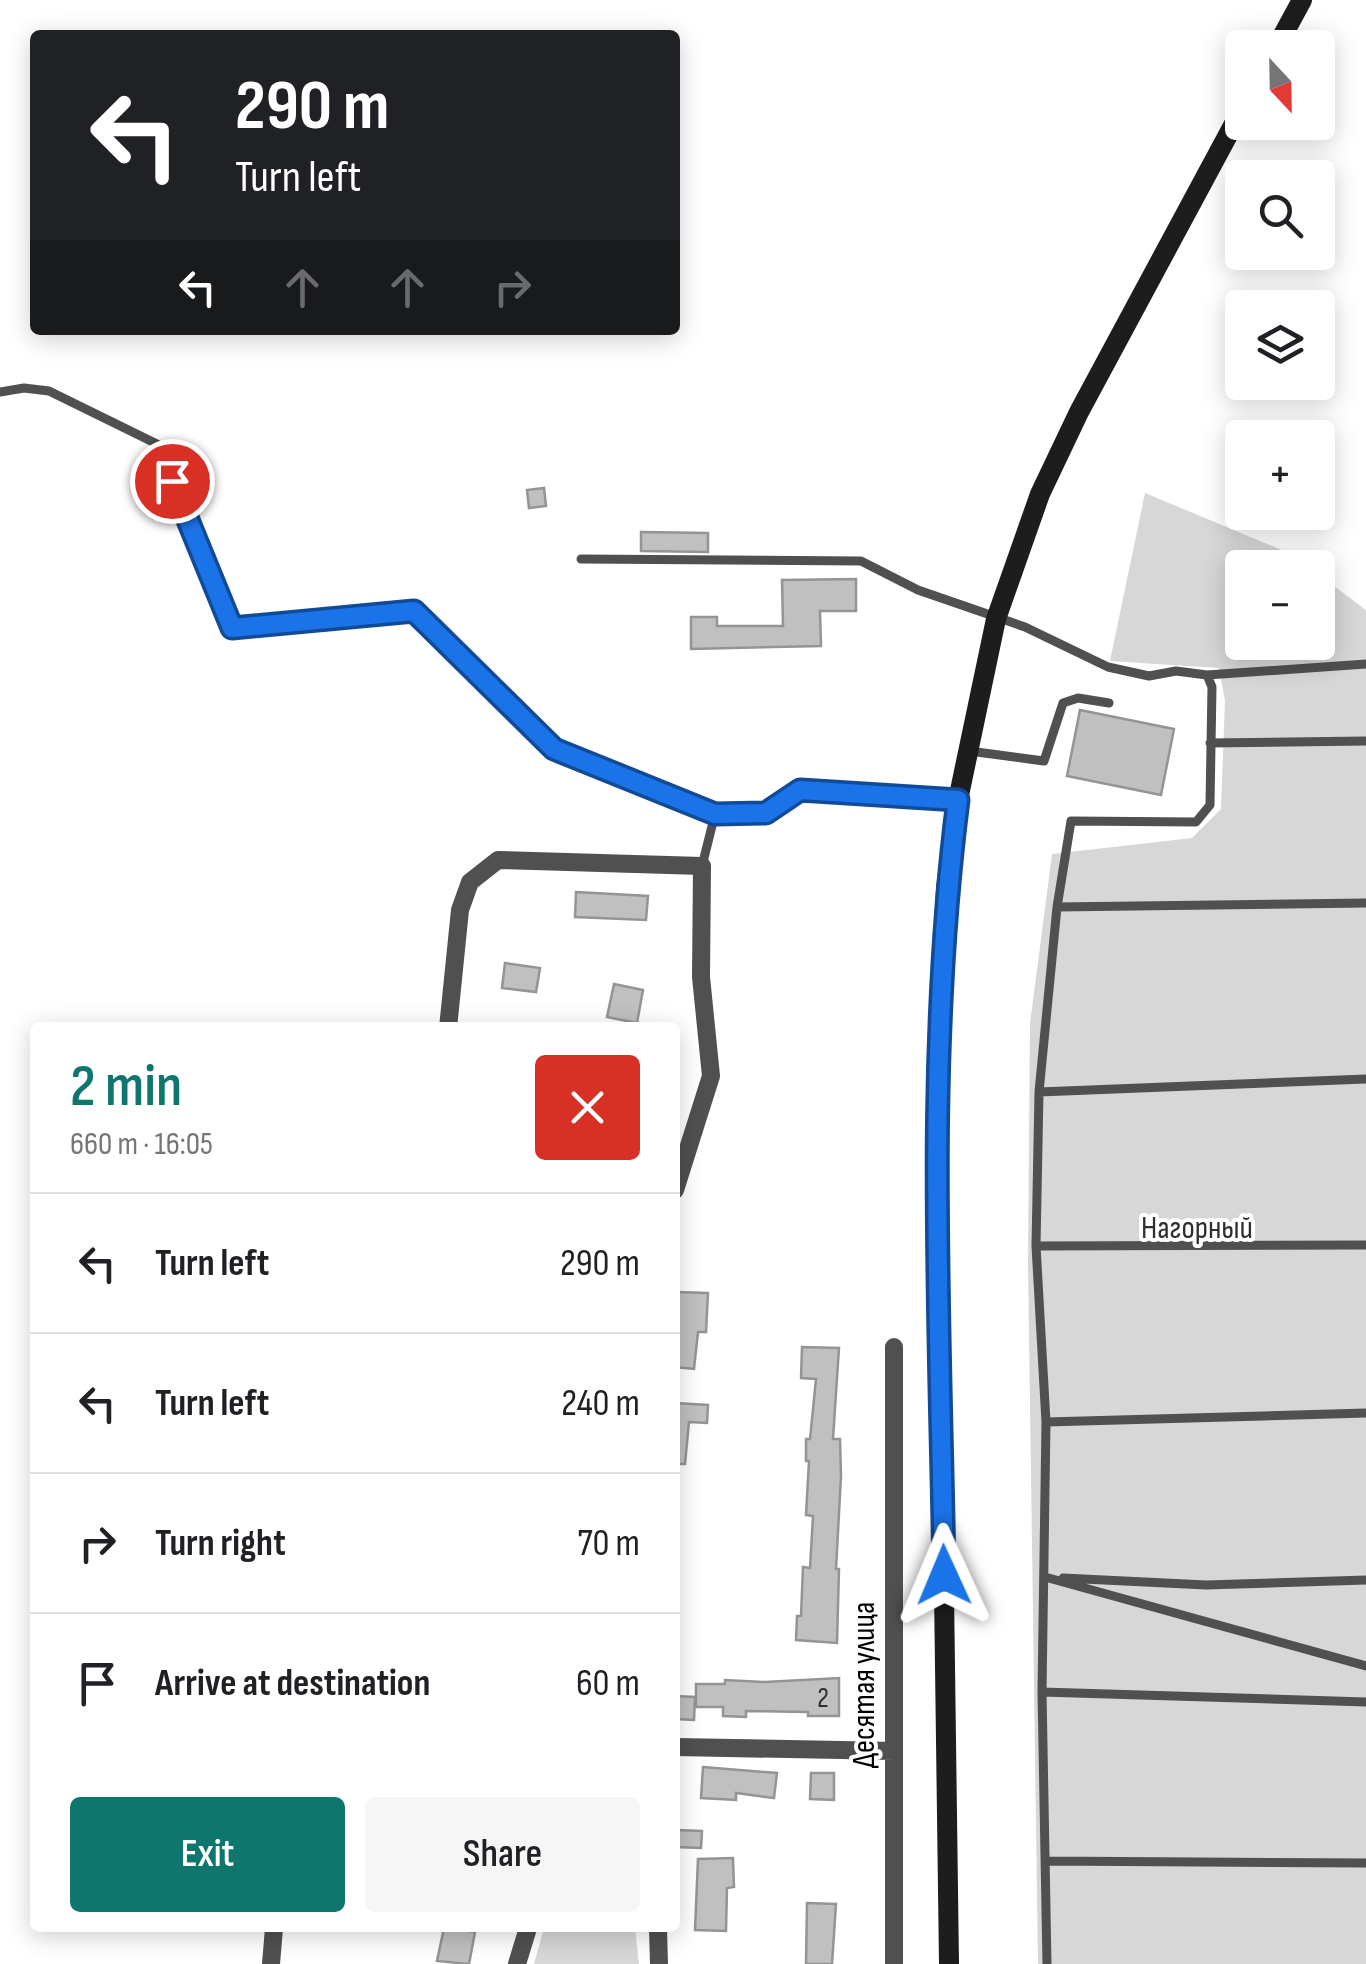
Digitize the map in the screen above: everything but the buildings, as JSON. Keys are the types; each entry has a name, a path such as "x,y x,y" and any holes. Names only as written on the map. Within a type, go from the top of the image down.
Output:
{"main road":[{"path":"1286,30 1302,0"},
{"path":"949,1964 937,1069 946,888 958,800 996,619 1040,494 1078,412 1225,140"}],"street":[{"path":"449,1022 460,910 470,882 498,860 702,866 701,977 711,1076 680,1174"},
{"name":"Десятая улица","path":"894,1346 894,1964"},
{"path":"680,1747 894,1751"},
{"path":"271,1964 274,1932"},
{"path":"517,1964 527,1932"},
{"path":"658,1932 659,1964"}],"lane":[{"path":"0,392 24,388 49,391 157,444 232,628 414,611 554,749 715,814 766,813 800,790 958,800"},
{"path":"581,559 861,560 918,590 1051,637 1108,666 1149,676 1176,671 1206,675 1366,664"},
{"path":"1048,1964 1042,1692 1046,1422 1036,1246 1038,1092 1057,907 1072,821 1196,822 1210,805 1213,706 1212,686 1206,675"},
{"path":"966,751 1044,761 1063,703 1078,698 1109,703"},
{"path":"1210,744 1366,741"},
{"path":"702,866 715,814"},
{"path":"1057,907 1366,902"},
{"path":"1038,1092 1366,1079"},
{"path":"1036,1246 1366,1245"},
{"path":"1046,1422 1366,1412"},
{"path":"1045,1577 1206,1585 1366,1580"},
{"path":"1045,1577 1366,1666"},
{"path":"1042,1692 1366,1702"},
{"path":"1045,1861 1366,1863"}],"green space":[{"name":"Нагорный","path":"1145,493 1225,526 1225,530 1282,550 1225,550 1225,660 1335,660 1335,587 1366,610 1366,1964 1038,1964 1028,1263 1030,1024 1052,854 1192,838 1221,809 1225,701 1219,668 1110,661"},
{"path":"543,1932 635,1932 639,1964 534,1964"}],"route":[{"path":"172,481 232,628 414,611 554,749 715,814 766,813 800,790 958,800 946,888 937,1069 944,1575"}]}
